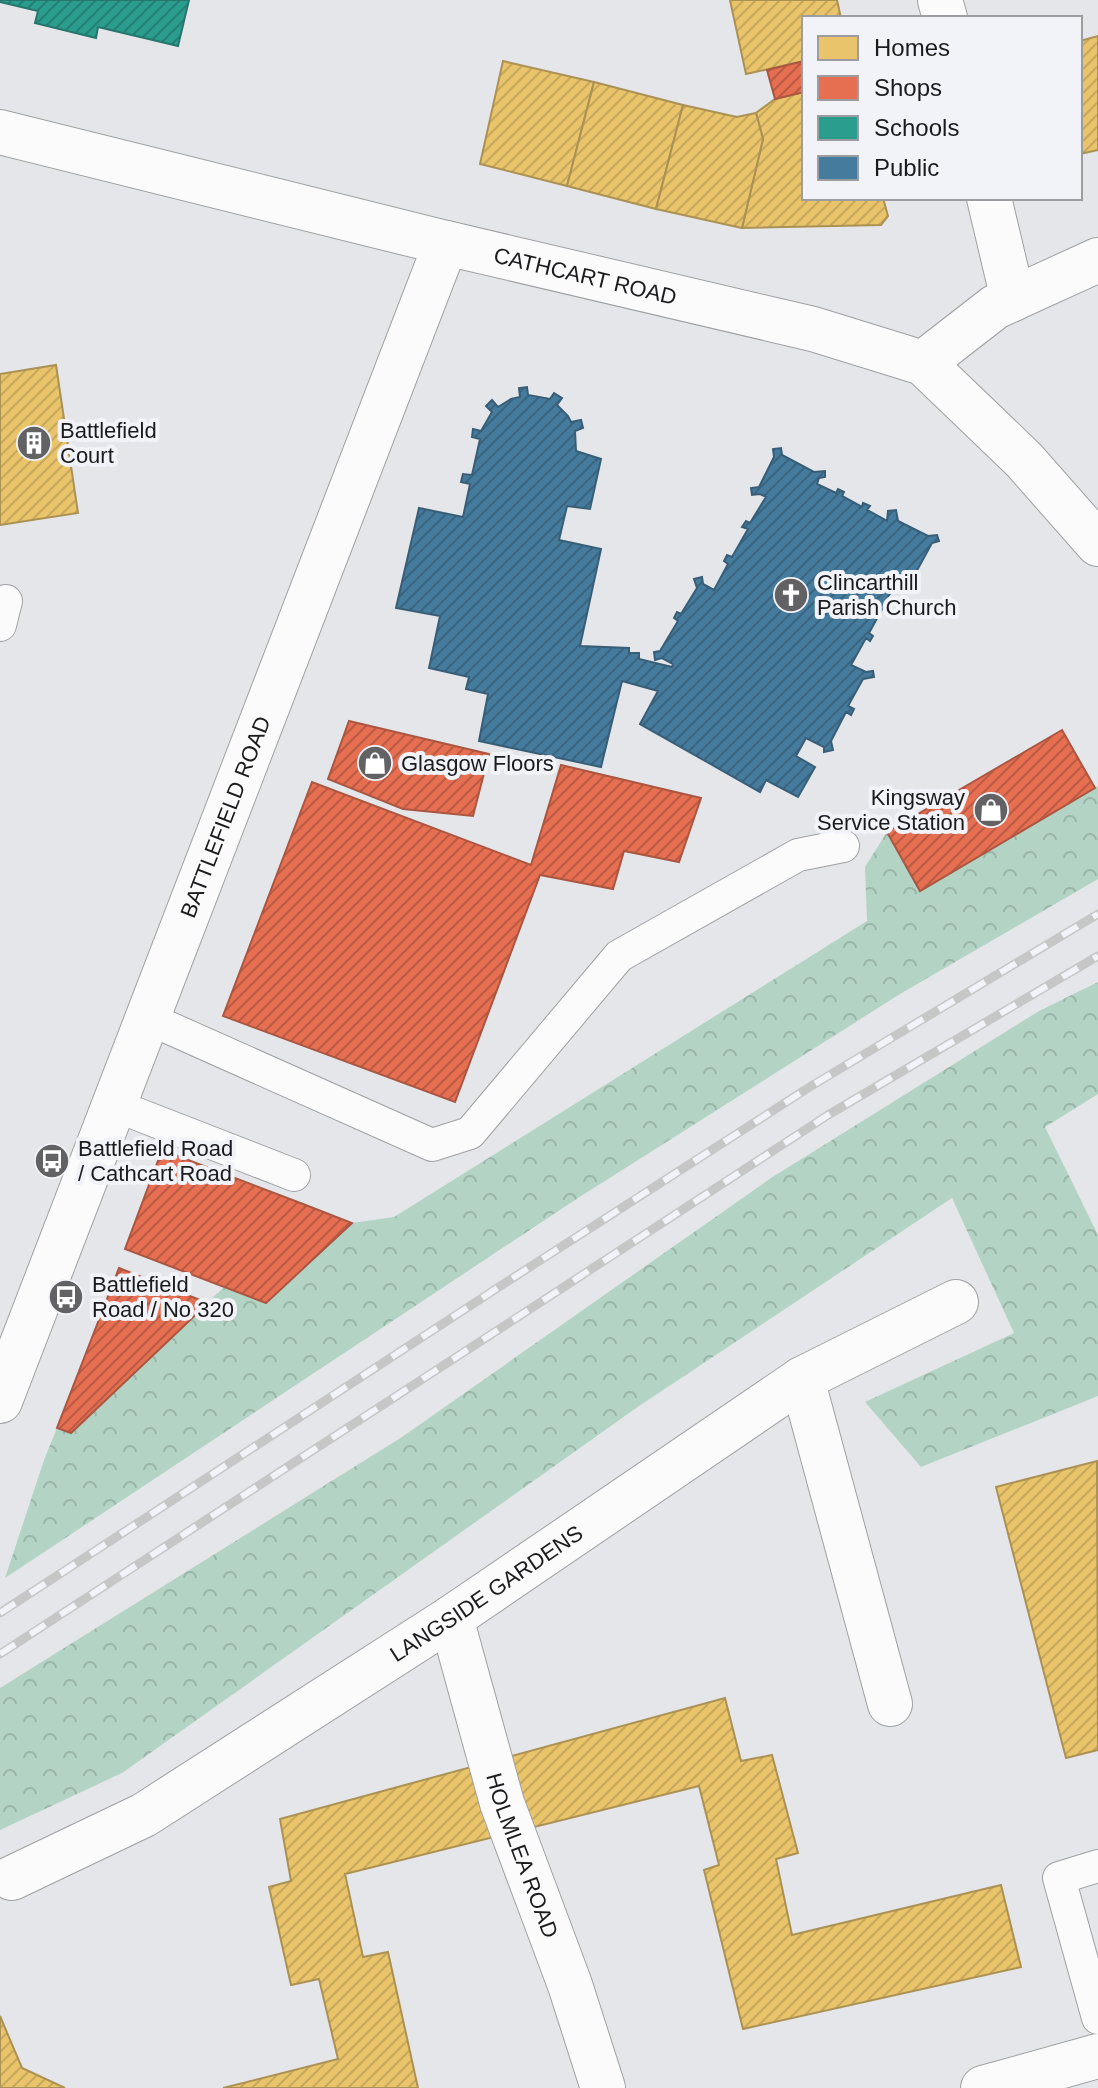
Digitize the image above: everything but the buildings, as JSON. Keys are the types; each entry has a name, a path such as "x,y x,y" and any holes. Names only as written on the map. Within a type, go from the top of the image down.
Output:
{"street":[{"name":"CATHCART ROAD","path":"0,132 446,243 813,329 923,363 1024,460 1098,544"},
{"path":"989,200 1013,299"},
{"name":"BATTLEFIELD ROAD","path":"2,1398 446,243"},
{"path":"923,363 995,307 1098,260"},
{"name":"LANGSIDE GARDENS","path":"12,1878 144,1815 451,1618 802,1379 956,1302"},
{"path":"802,1379 890,1704"},
{"name":"HOLMLEA ROAD","path":"451,1618 502,1803 570,1985 603,2088"},
{"path":"983,2088 1098,2056"}],"lane":[{"path":"147,1018 432,1145 470,1133 619,956 798,855 843,846"},
{"path":"114,1105 294,1175"},
{"path":"1098,1866 1059,1878 1098,2018"}],"green space":[{"path":"1098,786 1098,879 900,994 578,1198 5,1578 57,1428 72,1433 224,1287 266,1303 352,1223 394,1217 867,921 865,867 887,832 921,891"},
{"path":"1098,982 1098,1094 1045,1127 1098,1235 1098,1396 921,1467 865,1402 1014,1333 952,1198 639,1406 122,1773 0,1830 0,1688 402,1437 771,1178 1039,1011"}],"railway":[{"path":"0,1613 808,1088 1098,914"},
{"path":"0,1654 828,1115 1098,956"}],"place":[{"name":"Battlefield Court","path":"34,443"},
{"name":"Clincarthill Parish Church","path":"791,595"},
{"name":"Glasgow Floors","path":"375,763"},
{"name":"Kingsway Service Station","path":"991,810"},
{"name":"Battlefield Road / Cathcart Road","path":"52,1161"},
{"name":"Battlefield Road / No 320","path":"66,1297"}]}
